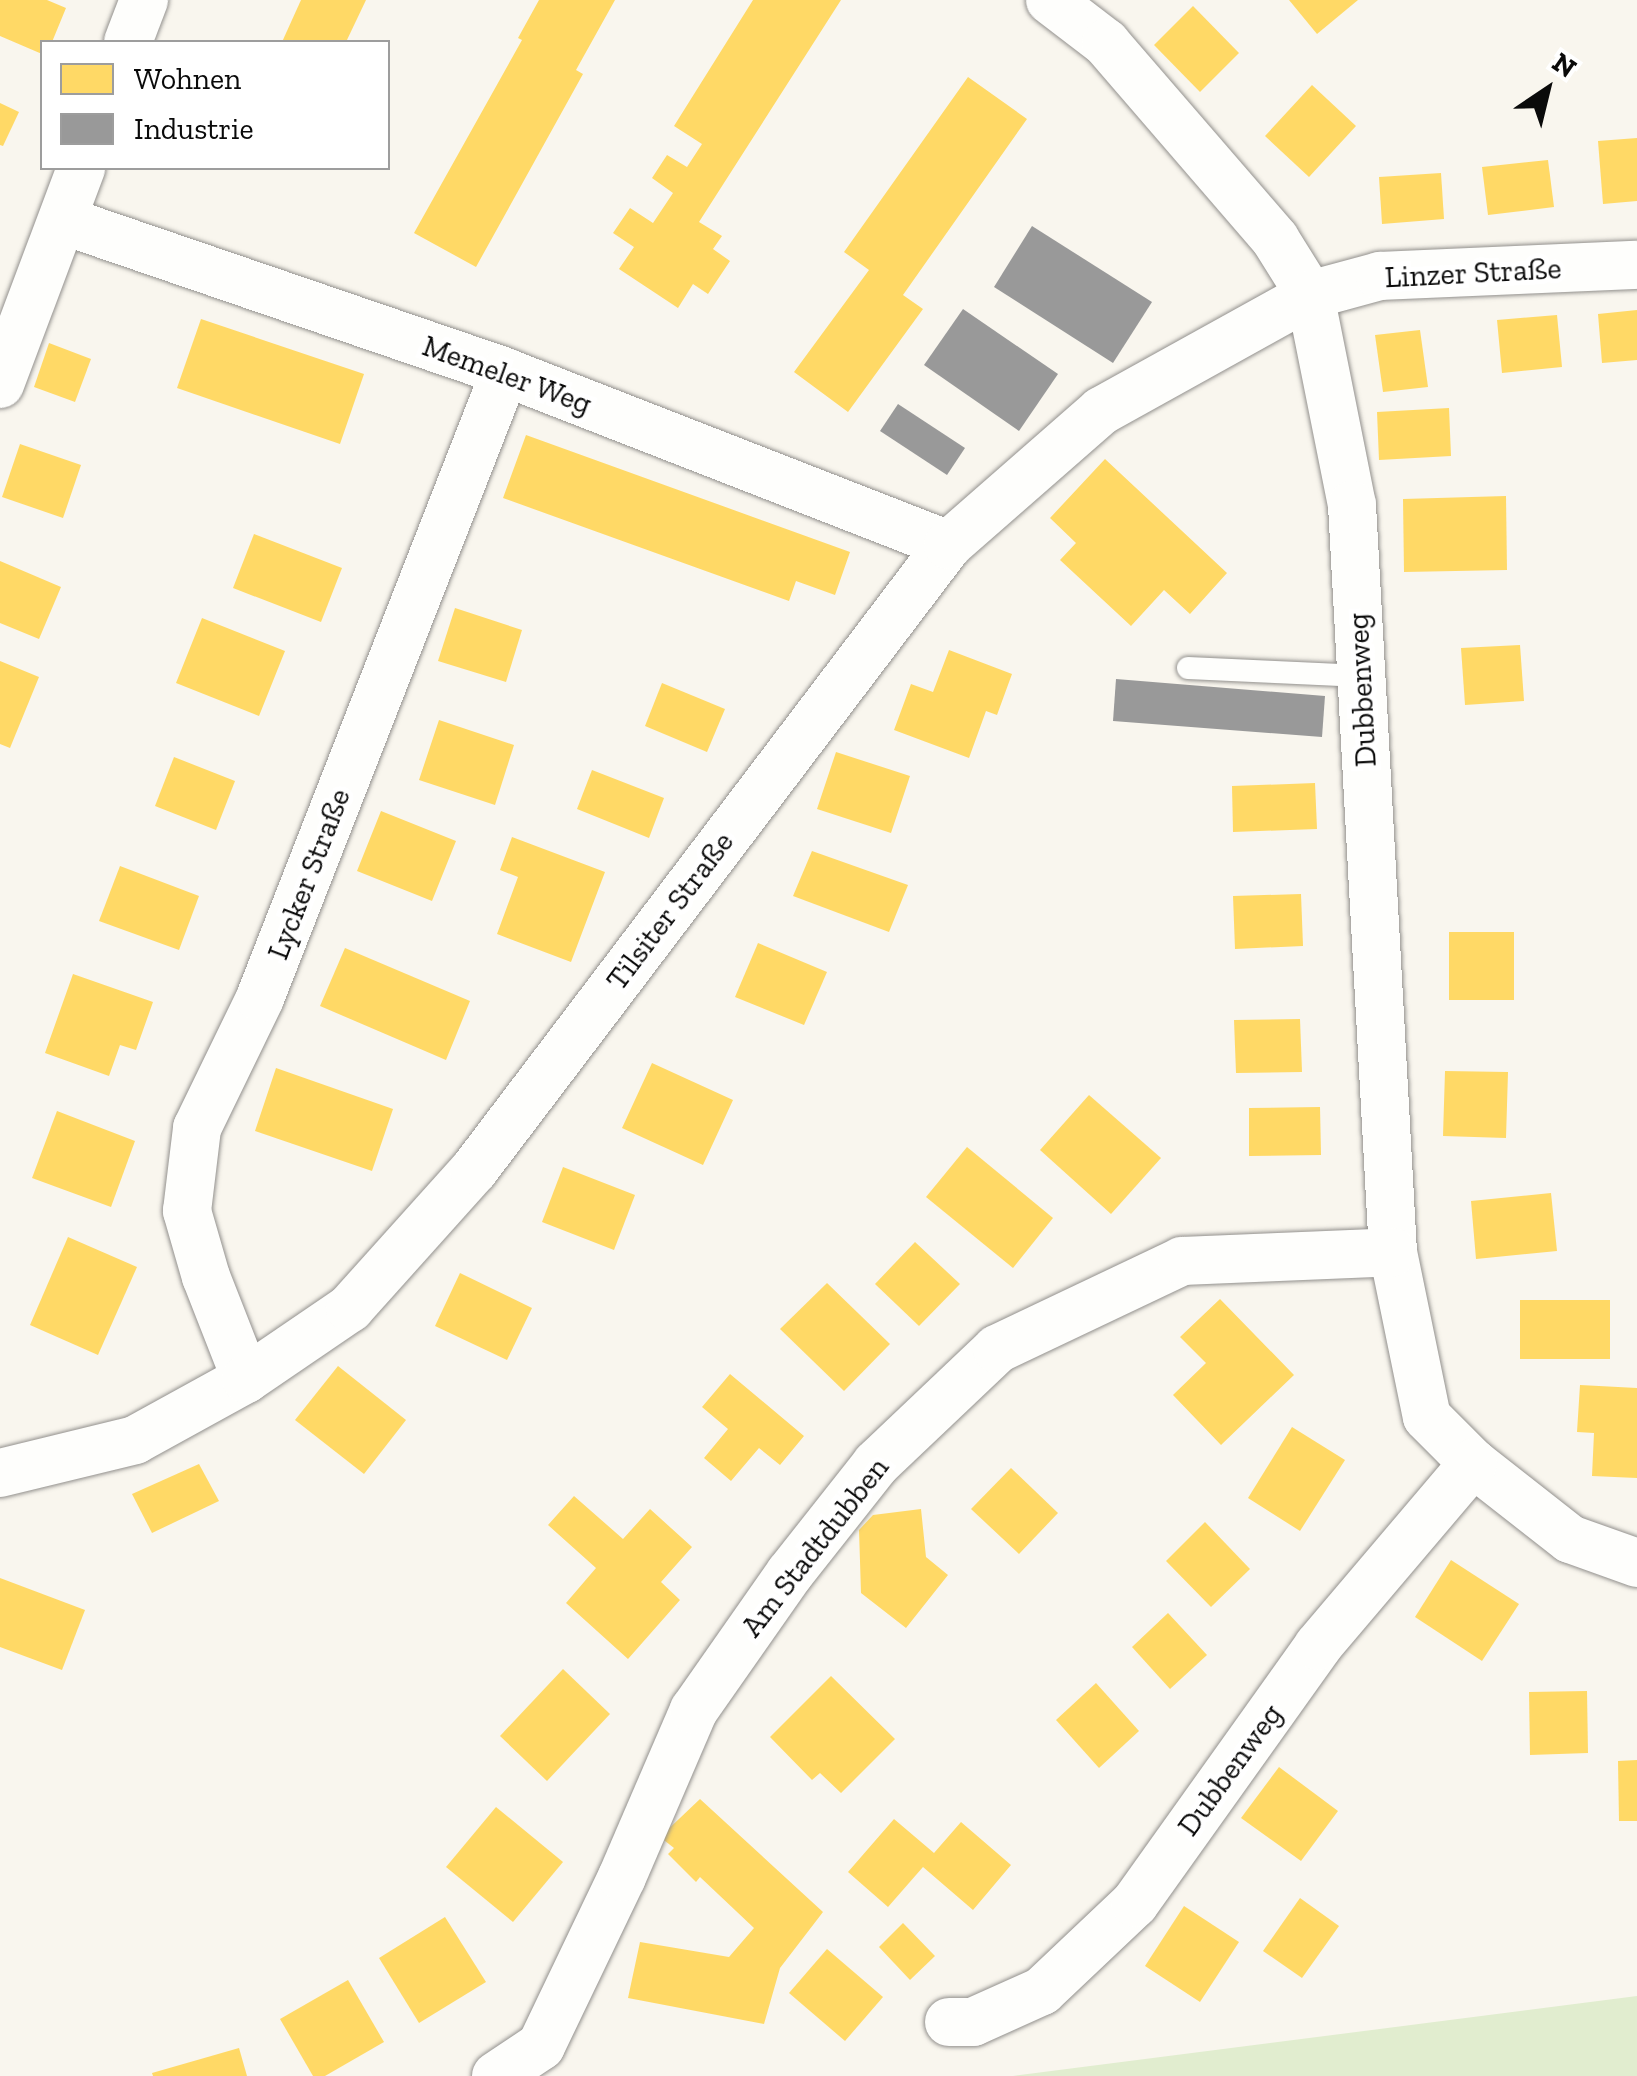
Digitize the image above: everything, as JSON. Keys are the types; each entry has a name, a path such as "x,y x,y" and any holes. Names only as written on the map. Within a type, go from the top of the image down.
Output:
{"street":[{"path":"129,40 144,0"},
{"name":"Dubbenweg","path":"1066,5 1106,44 1250,208 1275,238 1310,296 1352,504 1393,1252 1427,1417 1472,1464 1570,1539 1637,1562"},
{"path":"0,384 80,170"},
{"name":"Memeler Weg","path":"62,220 506,372 948,545"},
{"name":"Linzer Straße","path":"1310,296 1380,276 1637,264"},
{"name":"Tilsiter Straße","path":"0,1472 135,1440 246,1378 350,1308 474,1170 948,545 1101,411 1310,296"},
{"name":"Lycker Straße","path":"246,1378 206,1277 188,1211 198,1128 260,998 506,372"},
{"name":"Am Stadtdubben","path":"496,2076 540,2046 704,1695 790,1573 876,1464 997,1349 1182,1261 1393,1252"},
{"name":"Dubbenweg","path":"949,2022 973,2022 1042,1991 1134,1903 1318,1646 1472,1464"}],"lane":[{"path":"1188,668 1362,676"}],"green space":[{"path":"1637,1996 1637,2076 1013,2076"}],"building: Wohnen":[{"path":"0,0 47,0 66,8 53,40 40,40 40,53 0,36"},
{"path":"301,0 366,0 347,40 283,40"},
{"path":"539,0 615,0 576,70 583,74 476,267 414,233 522,40 518,38"},
{"path":"753,0 841,0 699,222 722,236 713,249 730,261 708,294 693,284 678,308 619,269 634,247 613,233 630,208 653,223 673,193 652,178 667,155 687,167 702,144 674,126"},
{"path":"1289,0 1358,0 1317,34"},
{"path":"1193,6 1239,53 1200,92 1154,45"},
{"path":"968,77 1027,119 903,295 923,309 848,412 794,372 869,270 844,252"},
{"path":"1312,85 1356,126 1309,177 1265,136"},
{"path":"0,103 19,112 3,146 0,145"},
{"path":"1637,138 1637,201 1603,204 1598,141"},
{"path":"1548,160 1554,207 1488,215 1482,167"},
{"path":"1441,173 1444,219 1382,224 1379,177"},
{"path":"1637,310 1637,360 1602,363 1598,314"},
{"path":"1557,315 1562,367 1502,373 1497,320"},
{"path":"201,319 364,374 340,444 177,388"},
{"path":"1420,330 1428,387 1383,392 1375,335"},
{"path":"49,343 91,359 75,402 34,387"},
{"path":"1449,408 1451,456 1379,460 1377,412"},
{"path":"526,435 850,552 835,595 796,581 789,601 503,498"},
{"path":"20,444 81,465 63,518 2,497"},
{"path":"1105,459 1227,573 1190,614 1164,590 1131,626 1060,560 1076,543 1050,518"},
{"path":"1506,496 1507,570 1404,572 1403,499"},
{"path":"254,534 342,568 321,622 233,588"},
{"path":"0,561 61,587 39,639 0,623"},
{"path":"455,608 522,630 506,682 438,661"},
{"path":"202,618 285,651 259,716 176,683"},
{"path":"1520,645 1524,701 1465,705 1461,648"},
{"path":"949,650 1012,674 997,715 986,711 969,758 894,730 911,684 933,692"},
{"path":"0,661 39,677 10,748 0,744"},
{"path":"662,683 725,709 707,752 645,726"},
{"path":"439,720 514,745 495,805 419,780"},
{"path":"836,752 910,776 891,833 817,809"},
{"path":"174,757 235,781 216,830 155,806"},
{"path":"592,770 664,798 649,838 577,809"},
{"path":"1315,783 1317,829 1233,832 1232,786"},
{"path":"381,811 456,841 432,901 357,871"},
{"path":"512,837 605,872 571,962 497,934 518,877 500,870"},
{"path":"812,851 908,885 889,932 793,896"},
{"path":"120,866 199,896 179,950 99,921"},
{"path":"1301,894 1303,946 1235,949 1233,896"},
{"path":"1449,932 1514,932 1514,1000 1449,1000"},
{"path":"758,943 827,972 804,1025 735,997"},
{"path":"345,948 470,1001 446,1060 320,1006"},
{"path":"73,974 153,1002 136,1050 120,1045 109,1076 45,1053"},
{"path":"1300,1019 1302,1072 1236,1073 1234,1020"},
{"path":"652,1063 733,1100 703,1165 622,1128"},
{"path":"276,1068 393,1109 372,1171 255,1131"},
{"path":"1445,1071 1508,1072 1506,1138 1443,1136"},
{"path":"1089,1095 1161,1158 1111,1214 1040,1150"},
{"path":"1320,1107 1321,1155 1249,1156 1249,1108"},
{"path":"57,1111 135,1141 111,1207 32,1178"},
{"path":"967,1147 1053,1218 1013,1268 926,1197"},
{"path":"563,1167 635,1195 614,1250 542,1222"},
{"path":"1551,1193 1557,1251 1476,1259 1471,1201"},
{"path":"68,1237 137,1267 98,1355 30,1325"},
{"path":"915,1242 960,1284 919,1326 875,1284"},
{"path":"460,1273 532,1308 507,1360 435,1326"},
{"path":"827,1283 890,1344 844,1391 780,1329"},
{"path":"1220,1299 1294,1375 1221,1445 1173,1395 1206,1363 1180,1337"},
{"path":"1520,1300 1610,1300 1610,1359 1520,1359"},
{"path":"338,1366 406,1420 364,1474 295,1420"},
{"path":"730,1374 804,1436 780,1465 759,1448 731,1481 704,1458 728,1429 702,1407"},
{"path":"1580,1385 1637,1388 1637,1478 1592,1476 1594,1433 1577,1432"},
{"path":"1292,1427 1345,1460 1300,1531 1248,1498"},
{"path":"199,1464 219,1501 152,1533 132,1494"},
{"path":"1011,1468 1058,1513 1019,1554 971,1509"},
{"path":"574,1496 623,1539 650,1509 692,1547 661,1582 680,1600 628,1659 566,1603 596,1568 548,1525"},
{"path":"921,1509 926,1557 948,1575 906,1628 861,1593 859,1530 873,1515"},
{"path":"1205,1522 1250,1569 1211,1607 1166,1561"},
{"path":"1451,1560 1519,1604 1482,1661 1415,1617"},
{"path":"0,1578 85,1610 62,1670 0,1647"},
{"path":"1168,1613 1207,1655 1170,1689 1132,1647"},
{"path":"563,1669 610,1714 547,1781 500,1736"},
{"path":"831,1676 895,1739 841,1793 820,1773 812,1780 770,1737"},
{"path":"1096,1683 1139,1731 1099,1768 1056,1720"},
{"path":"1587,1691 1588,1753 1530,1755 1529,1692"},
{"path":"1637,1760 1637,1821 1619,1821 1618,1761"},
{"path":"1279,1767 1338,1811 1301,1861 1241,1818"},
{"path":"700,1799 823,1912 780,1968 764,2024 628,1998 640,1942 729,1957 754,1928 700,1877 696,1882 668,1854 674,1848 660,1837"},
{"path":"496,1807 563,1862 513,1922 446,1867"},
{"path":"894,1819 934,1853 961,1822 1011,1865 973,1910 923,1867 888,1907 848,1872"},
{"path":"1300,1898 1339,1926 1302,1978 1263,1951"},
{"path":"1184,1906 1239,1942 1200,2002 1145,1966"},
{"path":"445,1917 486,1982 419,2023 379,1958"},
{"path":"903,1923 935,1956 910,1980 879,1947"},
{"path":"827,1949 883,1997 845,2041 789,1993"},
{"path":"348,1980 384,2042 325,2076 313,2076 280,2019"},
{"path":"239,2048 247,2076 152,2073"}],"building: Industrie":[{"path":"1032,226 1152,302 1113,363 994,287"},
{"path":"963,309 1058,374 1019,431 924,365"},
{"path":"898,404 965,448 947,475 880,431"},
{"path":"1116,679 1325,696 1322,737 1113,721"}]}
